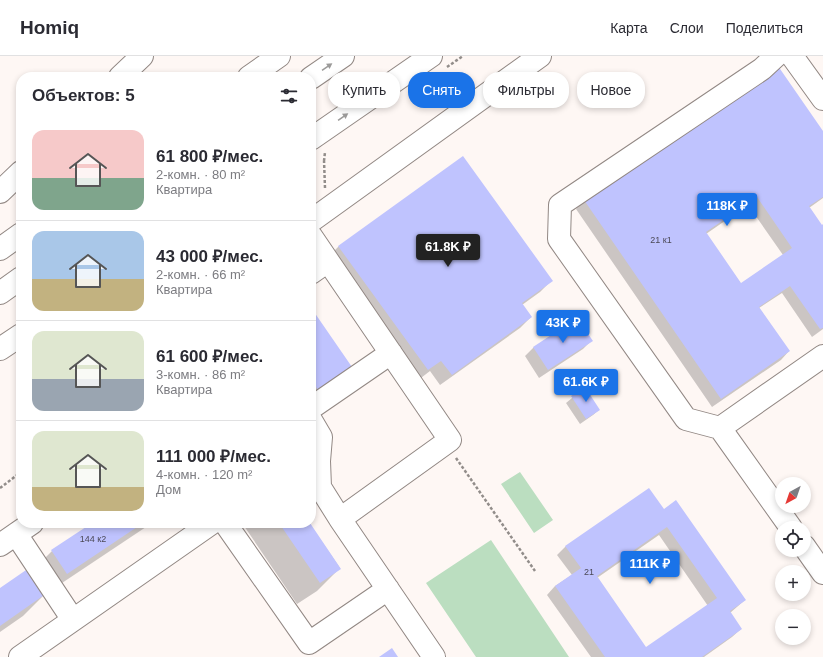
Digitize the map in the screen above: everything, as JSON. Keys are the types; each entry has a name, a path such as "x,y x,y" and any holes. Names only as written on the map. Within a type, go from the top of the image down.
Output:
{"main road":[{"path":"125,72 142,56"},
{"path":"256,72 279,56"},
{"path":"316,75 343,56"},
{"path":"316,136 431,56"},
{"path":"316,217 540,56"},
{"path":"776,56 762,69 560,205 559,239 686,419 720,428 786,521"},
{"path":"792,56 823,99"},
{"path":"0,192 16,177"},
{"path":"0,249 16,238"},
{"path":"316,255 319,267 391,353 450,440 340,519"},
{"path":"0,293 16,282"},
{"path":"0,349 16,338"},
{"path":"316,405 391,353"},
{"path":"720,428 823,356"},
{"path":"316,428 321,437 319,461 320,487 340,519 434,657"},
{"path":"20,657 205,528"},
{"path":"229,528 314,650 388,589"},
{"path":"16,534 73,620"},
{"path":"811,556 823,572"}],"path":[{"path":"324,159 326,191"},
{"path":"446,443 535,571"},
{"path":"0,488 16,476"}],"green space":[{"path":"520,472 553,520 534,533 501,484"},
{"path":"491,540 569,657 476,657 426,583"}],"building":[{"path":"778,66 823,131 823,197 809,206 822,225 823,224 823,328 820,329 790,286 759,307 790,351 721,399 584,200","holes":["757,197 792,248 741,283 706,232"]},
{"path":"463,156 553,281 522,303 532,317 452,375 441,361 428,370 338,246"},
{"path":"316,315 352,367 318,390 316,387"},
{"path":"577,318 593,341 548,370 533,347"},
{"path":"585,387 600,410 586,419 571,396"},
{"path":"649,488 664,509 676,500 746,600 730,611 742,629 702,657 605,657 555,586 581,568 565,546","holes":["667,527 717,598 646,647 597,576"]},
{"path":"84,528 136,528 67,574 51,550"},
{"path":"282,528 313,528 341,569 320,583"},
{"path":"29,568 47,593 0,626 0,588"},
{"path":"392,648 398,657 379,657"}]}
